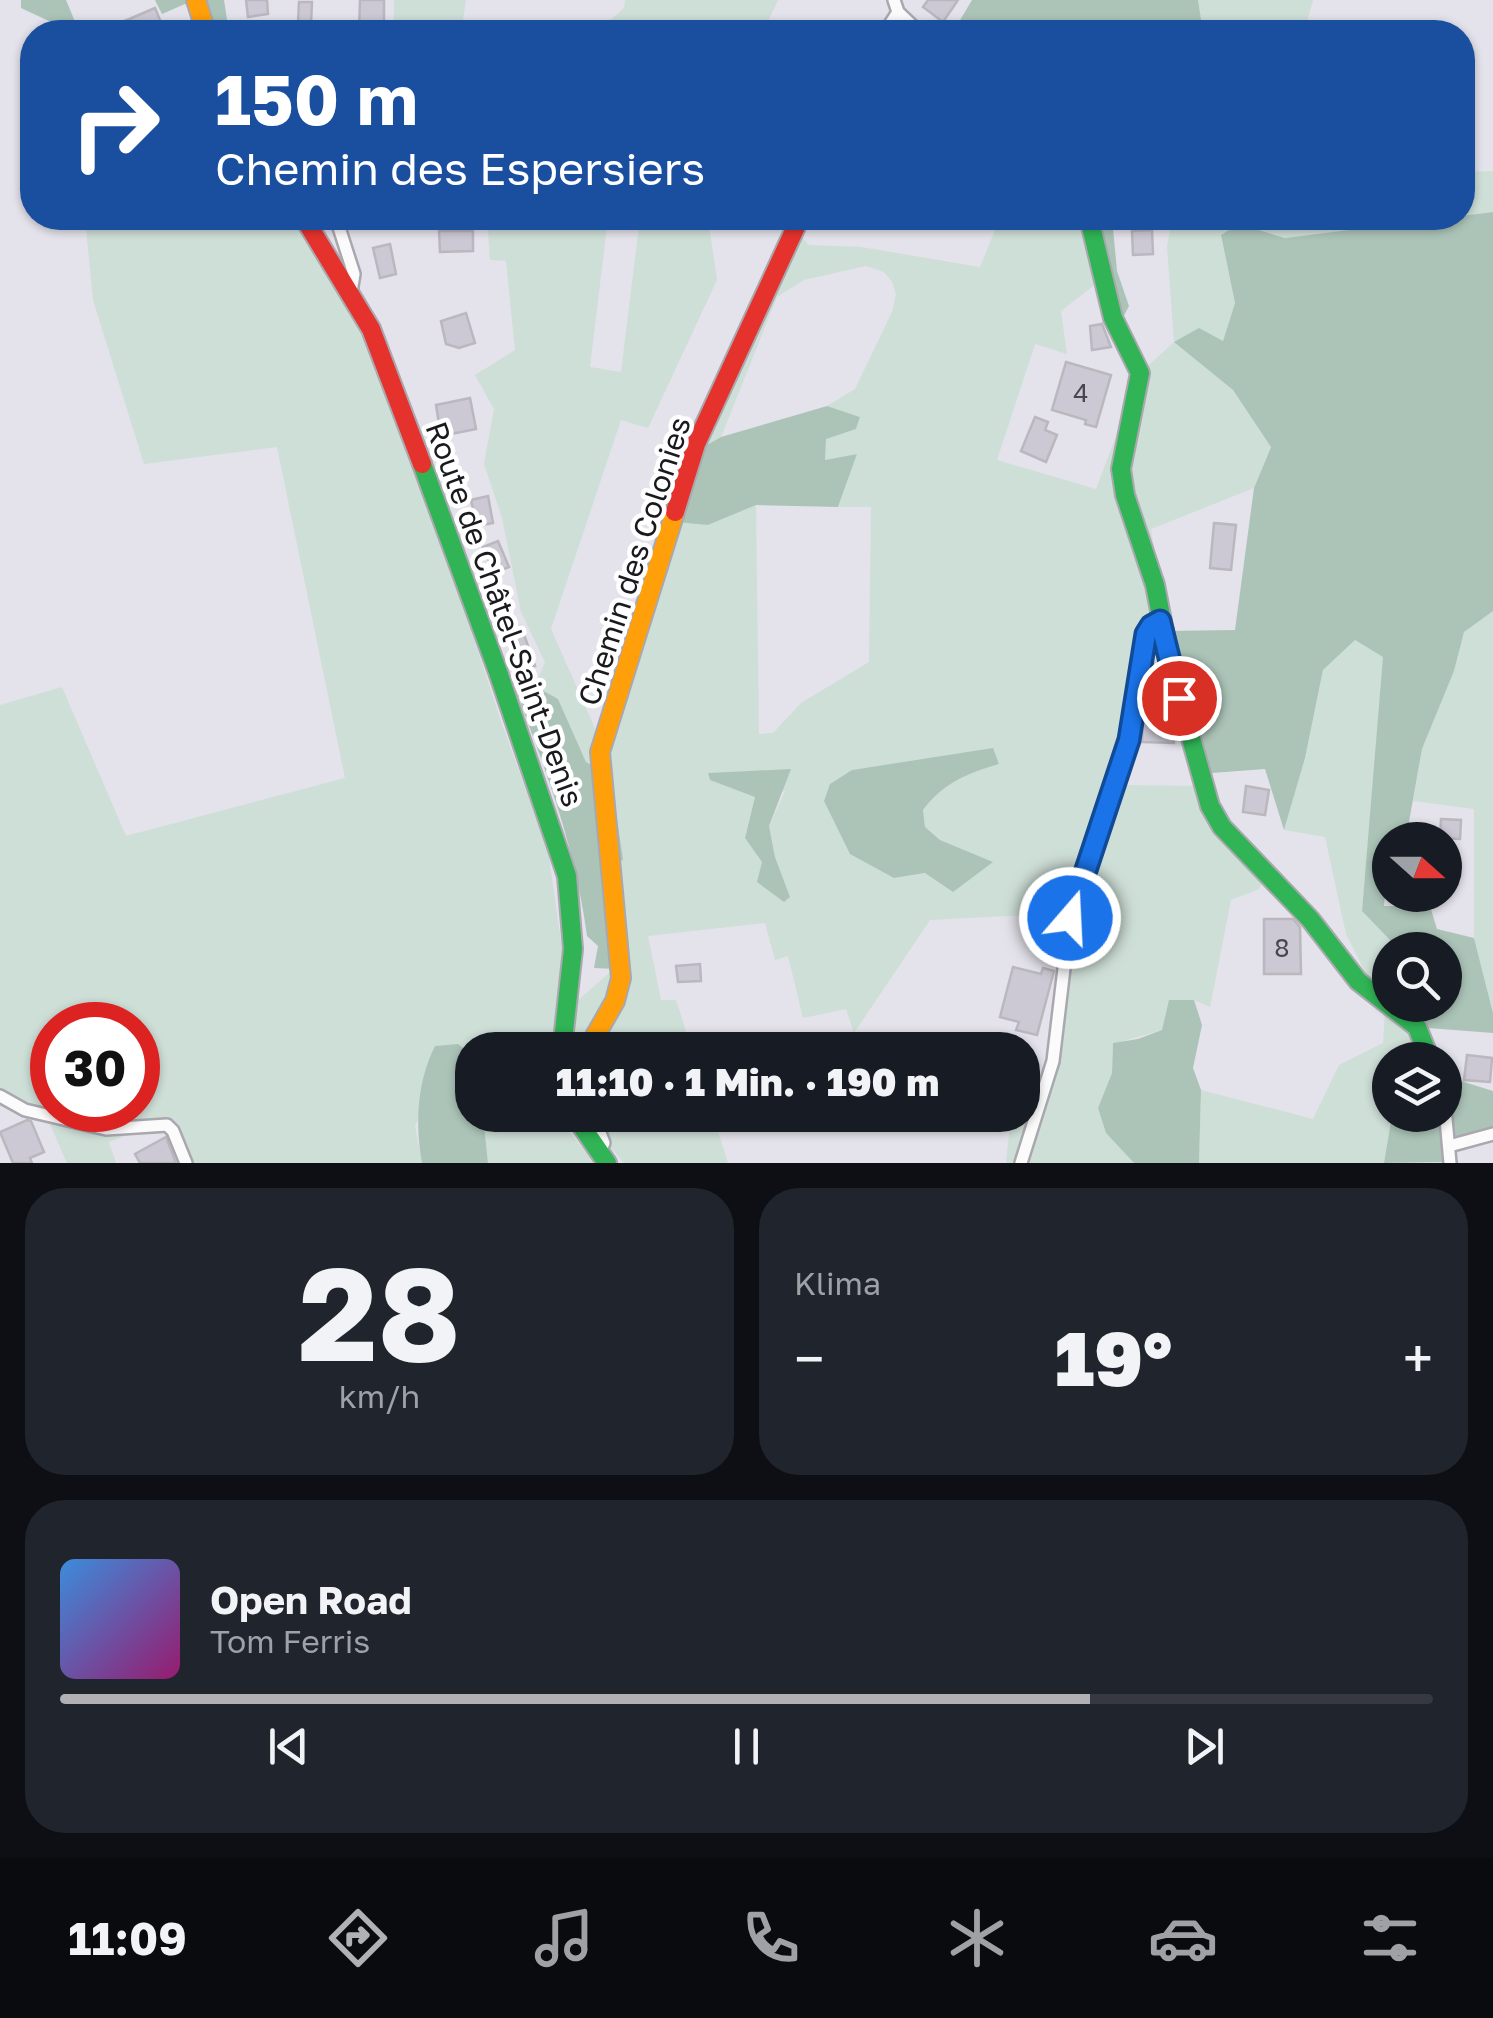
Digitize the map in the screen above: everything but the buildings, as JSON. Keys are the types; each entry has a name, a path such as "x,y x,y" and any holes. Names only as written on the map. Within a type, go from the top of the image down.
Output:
{"street":[{"name":"Route de Châtel-Saint-Denis","path":"312,230 371,329 419,454 567,876 573,950 564,1032"},
{"path":"340,230 354,274 351,292"},
{"name":"Chemin des Colonies","path":"597,1032 615,1001 621,978 600,752 696,444 794,230"},
{"path":"1091,230 1100,280 1123,348 1140,373 1121,469 1125,495 1155,585 1160,621 1204,790 1216,817 1310,919 1358,981 1416,1026 1423,1042"},
{"path":"1021,1163 1053,1061 1070,918 1129,740 1146,634 1160,621"},
{"path":"0,1096 25,1110 106,1130 167,1125 186,1163"},
{"path":"585,1132 603,1158"},
{"path":"600,1132 603,1158"},
{"path":"1448,1132 1450,1163"},
{"path":"1450,1146 1493,1134"}],"shaded area":[{"path":"394,0 466,0 463,20 394,20"},
{"path":"625,0 778,0 769,20 610,20 624,8"},
{"path":"1198,0 1313,0 1307,20 1201,20"},
{"path":"1493,171 1493,212 1475,214 1475,172"},
{"path":"86,230 299,230 363,336 437,527 548,850 563,956 554,1032 455,1032 455,1050 415,1126 422,1163 186,1163 169,1119 160,1122 160,1002 30,1002 30,1116 0,1106 0,705 62,687 126,836 345,778 277,447 144,464 93,300"},
{"path":"488,230 607,230 590,367 621,372 639,230 710,230 717,280 648,428 621,420 551,629 597,733 693,435 800,235 809,245 861,247 980,267 995,230 1091,230 1101,280 1061,311 1067,354 1035,344 997,460 1096,489 1140,373 1174,342 1167,247 1170,230 1230,230 1221,236 1235,303 1223,342 1175,342 1233,390 1271,446 1254,488 1151,529 1166,631 1153,630 1138,673 1132,747 1122,785 1199,786 1264,879 1259,889 1231,900 1210,1007 1194,1000 1162,1030 1113,1044 1112,1073 1098,1108 1106,1133 1134,1163 1006,1163 1009,1132 1040,1132 1040,1074 1044,1076 1065,1010 1068,913 930,920 855,1032 846,1009 803,1018 788,956 775,960 765,923 648,936 661,1000 676,1000 686,1032 575,1032 577,1001 615,968 604,865 622,860 558,699 535,686 545,662 521,612 502,518 484,464 494,409 475,375 515,350 506,261 490,260","holes":["866,266 884,272 896,294 892,312 855,389 827,406 860,417 856,429 826,438 824,460 857,454 838,507 871,507 869,662 801,703 773,733 759,734 756,505 708,525 698,450 721,437 777,297 804,280","993,749 999,764 956,780 923,810 925,827 940,840 993,863 894,878 852,770","785,791 769,826 775,857 790,897 745,838 755,797"]},
{"path":"1258,230 1352,230 1285,238"},
{"path":"1493,611 1493,1013 1474,938 1474,809 1413,801 1422,749 1454,671 1464,631"},
{"path":"1355,640 1384,657 1362,911 1388,932 1372,932 1372,986 1346,934 1325,837 1284,830 1305,758 1323,670"},
{"path":"1384,1022 1427,1022 1434,1042 1383,1042"},
{"path":"1372,1048 1372,1132 1389,1132 1384,1163 1199,1163 1201,1090 1313,1119 1339,1065"},
{"path":"53,1132 135,1132 109,1142 116,1163 67,1163"},
{"path":"485,1132 570,1132 596,1163 488,1163"},
{"path":"598,1132 718,1132 728,1163 624,1163"}],"green space":[{"path":"21,0 66,0 74,20 47,20 21,8"},
{"path":"155,0 224,0 227,20 210,20 185,4 162,14"},
{"path":"972,0 1198,0 1201,20 960,20"},
{"path":"1493,212 1493,611 1464,632 1454,671 1422,749 1409,822 1372,822 1372,912 1432,912 1437,929 1449,932 1382,932 1362,911 1383,657 1355,640 1323,670 1305,758 1284,830 1265,769 1199,774 1166,631 1235,630 1254,488 1271,447 1233,390 1174,342 1199,328 1223,341 1235,303 1221,235 1229,230 1259,230 1285,238 1349,230 1475,230 1475,214"},
{"path":"1092,230 1113,230 1117,271 1129,306 1118,327"},
{"path":"827,406 860,417 856,429 826,439 825,460 857,454 838,507 756,505 708,525 677,522 698,450 721,437"},
{"path":"535,686 558,699 586,762 611,777 623,860 604,866 615,969 594,968 598,946 587,936 567,841 516,691"},
{"path":"993,748 999,764 957,780 923,810 925,827 940,840 993,862 953,892 925,873 894,878 850,854 824,801 830,784 852,770"},
{"path":"791,769 769,826 775,857 790,897 784,902 757,882 762,862 745,838 755,797 710,780 708,773"},
{"path":"1462,935 1474,938 1493,1013 1493,1033 1428,1028 1426,1022 1462,1022"},
{"path":"1169,1000 1194,1000 1202,1025 1193,1068 1201,1090 1199,1163 1134,1163 1106,1133 1098,1108 1112,1073 1113,1043 1162,1030"},
{"path":"455,1044 455,1132 485,1132 488,1163 422,1163 418,1118 421,1088 435,1046"},
{"path":"1462,1081 1493,1091 1493,1128 1460,1137 1445,1162 1384,1163 1389,1132 1462,1132"}],"traffic: fast":[{"path":"1092,230 1113,318 1140,373 1121,469 1125,495 1155,585 1171,667 1210,806 1222,827 1310,919 1358,981 1417,1027 1423,1042"},
{"path":"422,464 567,876 573,949 564,1032"},
{"path":"586,1132 607,1163"}],"traffic: slow":[{"path":"196,0 202,20"},
{"path":"597,1032 615,1001 621,978 600,752 675,512"}],"traffic: jam":[{"path":"311,230 371,329 422,464"},
{"path":"675,512 696,444 794,230"}],"route":[{"path":"1070,918 1129,740 1146,634 1160,621 1179,698"}]}
